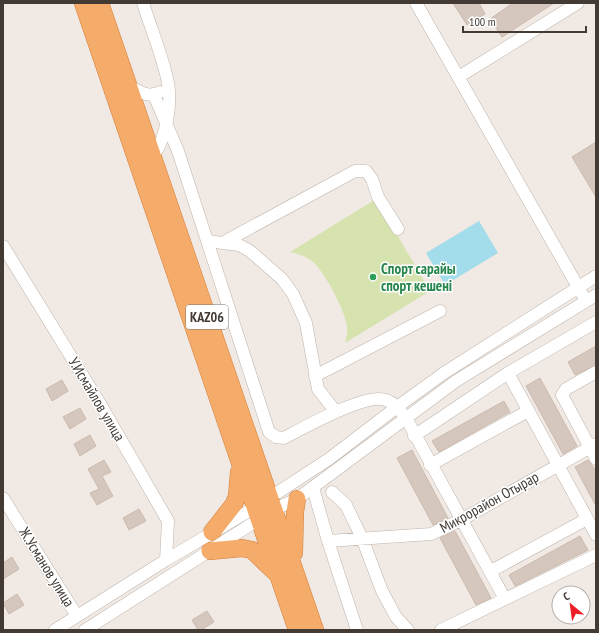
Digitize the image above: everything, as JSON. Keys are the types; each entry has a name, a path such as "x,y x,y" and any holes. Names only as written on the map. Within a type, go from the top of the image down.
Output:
{"highway":[{"name":"KАZ06","path":"83,3 197,313 273,503 315,630"},
{"name":"KАZ06","path":"100,3 154,155 239,461 297,630"},
{"path":"212,532 234,504 237,496 239,461"},
{"path":"294,567 294,512 297,499"},
{"path":"210,551 242,548 252,550 278,576"}],"street":[{"path":"143,3 168,84 166,120 161,144 154,155"},
{"path":"273,503 297,499 456,381 592,297 582,285 416,3"},
{"path":"426,3 582,285"},
{"path":"465,73 578,3"},
{"path":"129,86 146,95 154,95 161,92 168,84"},
{"path":"154,95 178,151 269,432 276,437 284,438 336,412 367,400 377,398 386,400 397,407 406,418 414,436 491,571 505,599"},
{"path":"154,155 165,150 178,151"},
{"path":"224,242 355,171 362,170 366,171 372,179 378,196 398,229"},
{"path":"207,241 239,245 250,252 282,279 293,294 306,323 318,389 336,412"},
{"name":"У.Исмайлов улица","path":"3,246 102,407 168,521 166,560"},
{"path":"85,630 210,551 397,407 444,373 596,276"},
{"path":"315,376 440,311"},
{"path":"414,436 508,373 596,322"},
{"path":"596,372 566,389 562,395 593,446 596,460"},
{"path":"508,373 596,535"},
{"path":"430,465 528,411"},
{"name":"Микрорайон Отырар","path":"328,540 425,535 461,520 557,464 593,446"},
{"path":"313,488 357,630"},
{"path":"332,492 346,505 362,538 382,591 396,617 408,630"},
{"name":"Ж.Усманов улица","path":"3,498 78,616"},
{"path":"55,630 212,532 257,514"},
{"path":"491,571 587,519"},
{"path":"441,630 596,555"}],"green space":[{"name":"Спорт сарайы спорт кешені","path":"376,199 430,291 345,343 347,331 346,320 339,302 323,274 310,260 299,254 290,252"}],"water":[{"path":"479,221 498,253 445,285 426,253"}],"building":[{"path":"453,3 479,3 485,14 467,25"},
{"path":"513,3 554,3 502,37 490,19"},
{"path":"596,142 596,197 572,157"},
{"path":"596,346 596,365 575,375 568,362"},
{"path":"540,378 577,446 563,454 526,386"},
{"path":"62,380 68,391 52,401 46,389"},
{"path":"504,401 510,412 439,452 432,441"},
{"path":"80,408 86,419 70,429 63,417"},
{"path":"90,435 96,446 80,456 74,444"},
{"path":"412,450 448,518 433,525 397,458"},
{"path":"104,460 111,472 102,476 113,496 97,505 90,493 99,489 88,469"},
{"path":"588,460 596,471 596,506 575,467"},
{"path":"139,509 146,521 129,530 123,518"},
{"path":"455,531 491,598 476,605 440,538"},
{"path":"580,536 588,550 515,586 509,575"},
{"path":"12,557 19,569 3,579 3,563"},
{"path":"17,594 24,605 9,614 3,603"},
{"path":"207,611 214,622 201,630 198,630 192,620"}],"place":[{"name":"Спорт сарайы спорт кешені","path":"373,277"}]}
